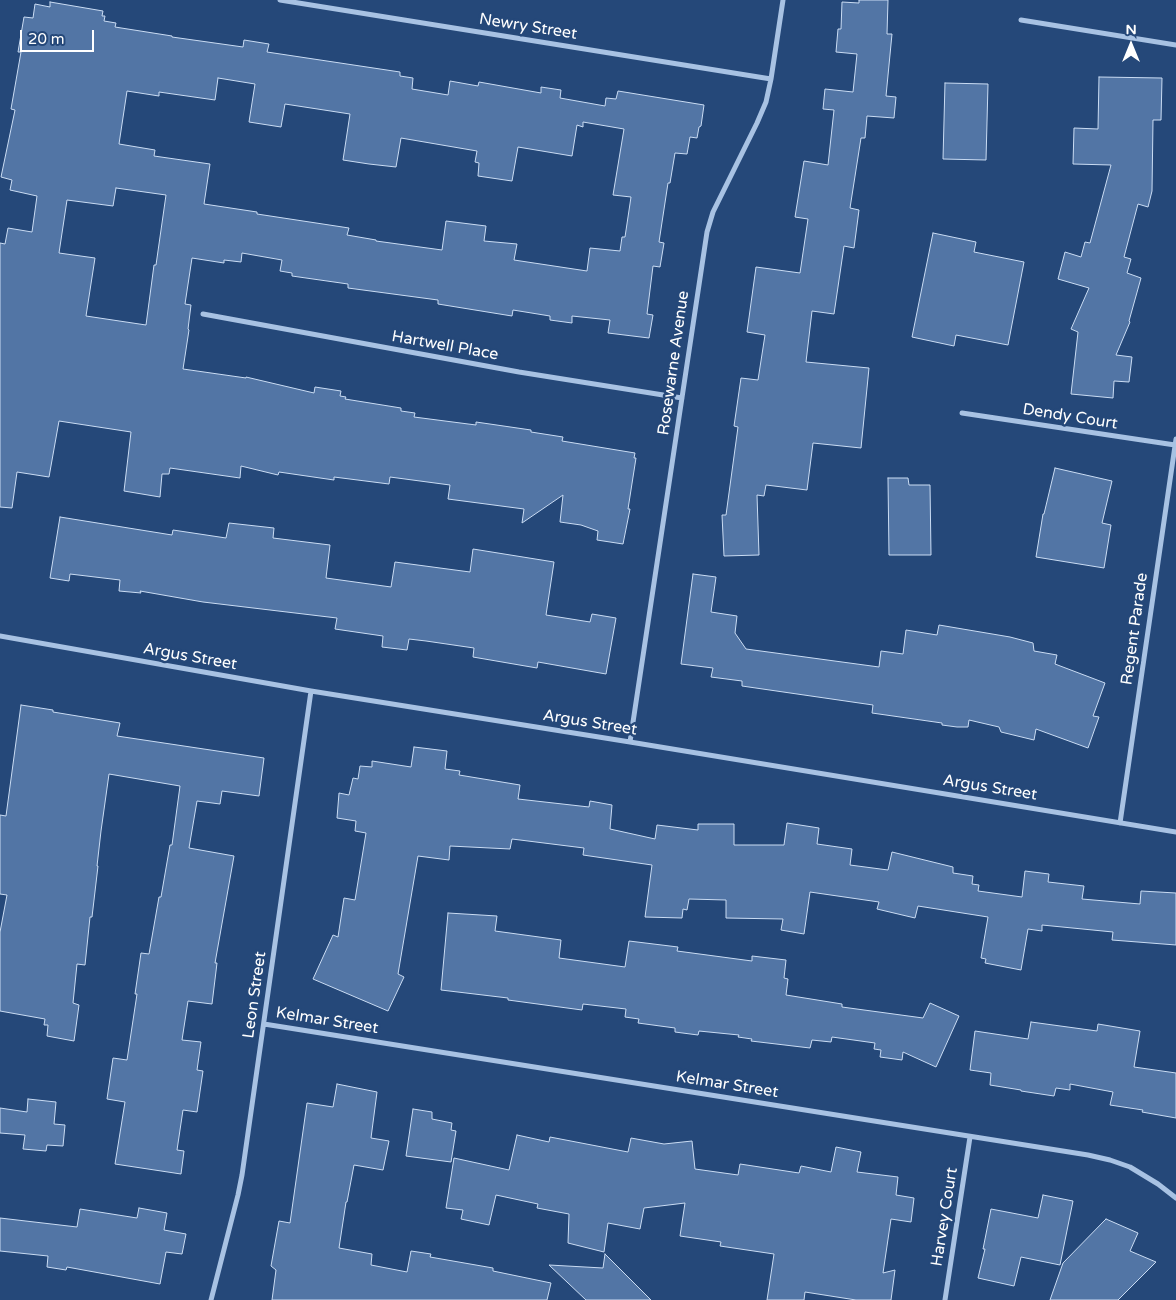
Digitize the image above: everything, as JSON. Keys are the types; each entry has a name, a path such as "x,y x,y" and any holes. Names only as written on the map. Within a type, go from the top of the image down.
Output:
{"street":[{"name":"Newry Street","path":"280,0 771,79"},
{"name":"Rosewarne Avenue","path":"630,742 707,232 713,212 758,123 766,102 783,0"},
{"path":"1021,20 1176,46"},
{"name":"Hartwell Place","path":"203,314 519,372 682,398"},
{"name":"Dendy Court","path":"962,413 1176,442"},
{"name":"Regent Parade","path":"1120,823 1176,442"},
{"name":"Argus Street","path":"0,636 311,691 1176,832"},
{"name":"Leon Street","path":"211,1300 241,1182 311,691"},
{"name":"Kelmar Street","path":"264,1024 1088,1155 1130,1167 1158,1184 1176,1198"},
{"name":"Harvey Court","path":"945,1300 970,1137"}],"building":[{"path":"859,0 888,0 887,34 892,34 886,96 896,97 894,118 867,116 865,138 861,138 850,208 859,210 854,248 844,246 834,314 812,311 806,362 869,368 861,448 813,443 807,490 766,485 764,496 757,495 759,555 724,556 722,515 726,515 738,427 734,426 741,378 758,380 765,335 747,332 756,267 800,273 808,219 795,217 804,161 828,165 834,110 823,109 825,89 853,92 857,54 836,52 838,29 841,29 842,2 859,3"},
{"path":"50,2 103,11 104,21 116,23 115,27 243,47 244,40 269,44 267,52 400,72 400,76 413,78 412,89 448,95 450,81 478,86 479,82 541,93 541,87 561,90 560,98 605,106 606,98 616,99 618,91 704,105 697,138 690,137 687,154 675,153 670,183 668,183 659,242 664,243 660,267 653,266 647,314 653,315 649,338 608,333 610,320 572,316 572,323 550,320 550,316 513,310 512,316 438,304 438,300 348,288 348,284 292,276 292,273 280,271 282,260 242,253 241,262 224,260 224,263 192,258 185,304 191,305 183,369 246,377 314,393 315,387 341,391 340,396 346,397 345,399 401,408 401,411 415,413 414,417 476,425 476,422 531,430 531,432 563,437 562,441 635,453 634,458 636,458 628,509 630,509 623,544 597,540 598,531 581,525 560,522 563,495 522,523 524,509 448,499 450,485 390,477 389,484 334,477 334,480 279,472 278,475 241,466 240,478 170,468 169,474 162,474 160,497 124,491 131,432 59,421 49,477 17,472 12,508 0,507 0,243 5,244 8,228 32,232 37,196 10,190 12,180 1,177 15,110 11,109 21,52 18,52 24,17 33,18 35,4 50,7","holes":["218,78 255,84 249,122 281,127 285,104 350,114 343,160 369,164 396,167 401,138 477,151 475,162 479,163 478,176 512,181 518,147 572,156 577,125 583,127 583,122 624,129 613,195 631,197 625,237 622,237 620,251 590,248 587,271 514,260 517,244 484,241 486,226 446,221 442,250 347,235 349,228 204,204 210,164 154,156 155,150 119,144 127,91 159,96 159,92 215,100","116,188 166,195 146,325 86,316 95,258 59,253 67,200 113,206"]},
{"path":"1099,77 1162,78 1161,120 1153,120 1152,191 1148,207 1138,204 1124,257 1131,259 1127,273 1141,278 1130,322 1116,355 1132,357 1129,382 1114,381 1113,398 1071,394 1078,332 1071,329 1089,288 1058,279 1065,252 1081,257 1085,242 1090,243 1111,165 1073,164 1074,128 1098,129"},
{"path":"945,83 988,84 986,160 943,159"},
{"path":"933,233 976,242 974,252 1024,262 1008,345 956,335 954,346 912,337"},
{"path":"1055,468 1112,481 1102,523 1111,525 1104,568 1036,557 1043,514"},
{"path":"888,478 908,478 909,485 930,485 931,555 889,555"},
{"path":"60,517 172,535 173,530 226,538 229,523 274,528 273,538 330,545 326,578 391,587 395,562 470,572 473,549 554,562 546,615 590,622 592,614 616,618 606,674 538,662 537,668 473,657 474,648 426,641 409,639 407,650 382,647 383,636 335,629 337,618 203,602 140,591 141,593 119,591 120,580 70,574 69,581 50,578"},
{"path":"693,574 716,577 711,612 737,616 735,633 746,649 879,667 881,651 903,654 906,630 937,635 939,625 1010,637 1033,643 1034,651 1057,655 1055,664 1105,683 1093,716 1099,717 1088,748 1036,729 1034,740 1001,732 999,727 969,720 968,727 957,727 942,725 942,723 872,713 873,705 742,686 742,681 711,677 713,668 681,664"},
{"path":"21,705 120,723 117,736 264,758 259,796 222,791 220,804 197,801 189,848 234,856 215,963 217,963 212,1004 188,1001 182,1040 201,1042 197,1070 203,1071 197,1112 183,1110 177,1150 184,1151 181,1174 115,1164 125,1102 107,1099 113,1058 127,1060 141,953 149,954 159,897 161,897 170,845 172,845 180,786 109,774 85,965 77,964 73,1003 79,1005 74,1041 47,1036 48,1025 44,1025 45,1019 0,1011 0,932 7,895 0,894 0,815 6,816"},
{"path":"414,747 447,751 445,769 460,771 459,775 520,785 518,799 589,807 590,801 612,805 610,829 655,839 657,825 698,830 698,824 734,824 734,845 784,845 787,823 819,828 817,844 852,849 850,865 888,870 892,852 953,867 953,873 973,876 972,884 979,885 978,891 1022,897 1025,871 1049,874 1048,882 1084,886 1082,899 1140,904 1141,891 1176,893 1176,945 1112,940 1113,932 1042,925 1042,931 1028,929 1021,970 985,963 986,959 981,958 988,917 918,906 915,918 877,909 879,902 810,892 804,934 781,930 783,919 726,918 726,900 689,899 687,910 683,909 682,918 645,917 652,865 583,855 584,848 512,839 510,849 450,846 449,860 418,856 398,974 404,977 388,1011 313,979 333,935 338,937 344,898 355,900 366,833 355,831 356,821 337,818 339,793 349,795 353,778 358,779 360,766 372,767 372,761 411,767"},
{"path":"448,913 497,916 495,931 561,940 559,958 625,967 629,941 678,947 677,951 752,961 752,956 786,960 784,978 788,979 786,995 842,1004 842,1007 923,1018 930,1003 959,1016 936,1067 903,1052 902,1060 880,1057 881,1050 874,1049 875,1043 832,1037 831,1042 812,1040 810,1048 751,1041 752,1039 738,1037 739,1035 699,1031 698,1035 675,1032 675,1028 638,1023 639,1019 625,1017 626,1009 583,1004 582,1010 441,990"},
{"path":"1031,1022 1097,1031 1098,1024 1140,1031 1134,1067 1176,1073 1176,1118 1110,1105 1113,1092 1070,1084 1070,1090 1056,1088 1054,1096 1021,1091 990,1085 991,1073 970,1070 975,1031 1028,1039"},
{"path":"337,1084 377,1092 371,1138 389,1141 383,1170 354,1165 339,1248 372,1254 371,1265 407,1272 411,1251 431,1254 430,1257 493,1268 493,1271 551,1283 547,1300 272,1300 276,1270 271,1266 279,1221 290,1223 307,1103 333,1107"},
{"path":"28,1099 56,1102 54,1124 65,1125 63,1146 47,1145 46,1151 23,1149 25,1135 0,1133 0,1108 27,1112"},
{"path":"413,1109 432,1112 432,1119 452,1123 451,1130 456,1131 451,1162 406,1156"},
{"path":"517,1135 549,1142 550,1137 628,1152 631,1138 664,1144 692,1141 695,1169 738,1175 740,1164 799,1173 801,1166 831,1172 836,1147 861,1152 857,1172 898,1177 896,1195 914,1198 911,1222 891,1219 883,1273 895,1270 891,1300 856,1300 805,1292 804,1300 767,1300 774,1254 720,1246 721,1242 680,1236 685,1203 644,1208 640,1229 608,1223 604,1252 568,1243 569,1214 537,1208 538,1204 496,1195 489,1225 461,1219 463,1210 446,1208 454,1158 509,1170"},
{"path":"1043,1195 1073,1201 1060,1265 1021,1257 1014,1286 978,1278 985,1249 983,1249 991,1209 1038,1218"},
{"path":"139,1208 167,1213 164,1230 186,1234 182,1254 166,1252 160,1284 67,1267 66,1270 47,1267 48,1256 0,1251 0,1218 77,1227 80,1209 137,1218"},
{"path":"1106,1219 1138,1233 1130,1251 1156,1262 1118,1300 1050,1300 1063,1263"},
{"path":"605,1254 651,1300 586,1300 549,1265 603,1268"}]}
